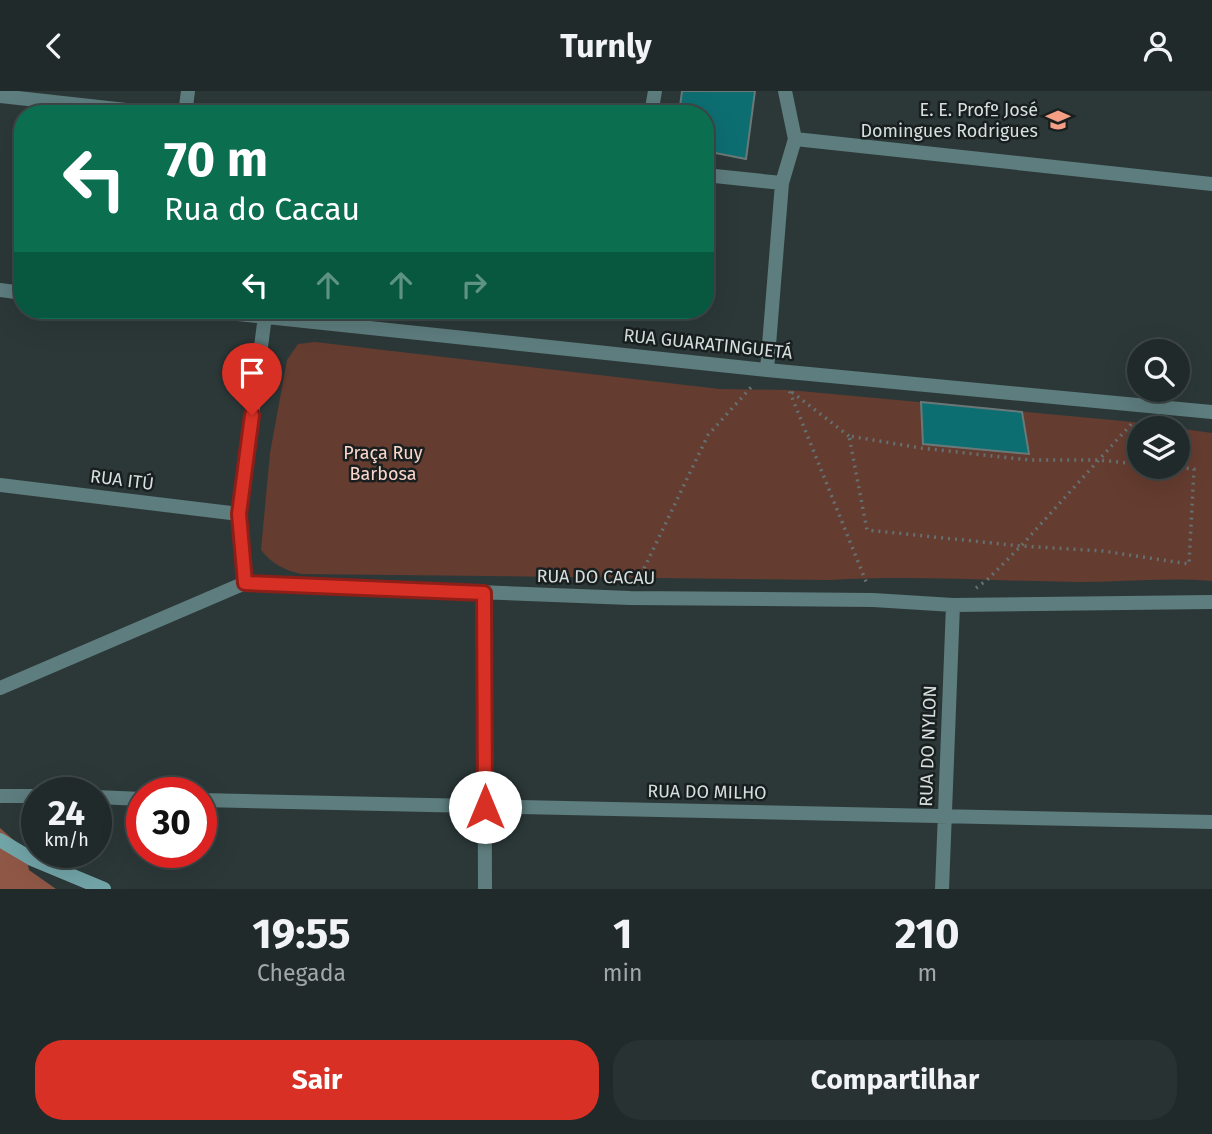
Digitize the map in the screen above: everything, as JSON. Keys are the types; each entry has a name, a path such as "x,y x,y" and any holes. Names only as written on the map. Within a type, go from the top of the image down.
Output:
{"street":[{"path":"767,370 782,183 795,139 785,91"},
{"path":"0,96 81,105"},
{"path":"795,139 1212,184"},
{"path":"714,176 782,183"},
{"path":"245,583 239,514 265,319"},
{"name":"RUA GUARATINGUETÁ","path":"293,319 767,370 1212,412"},
{"name":"RUA ITÚ","path":"0,485 239,514"},
{"name":"RUA DO CACAU","path":"0,688 245,583 630,598 873,600 953,605 1212,602"},
{"path":"484,593 485,889"},
{"name":"RUA DO NYLON","path":"942,889 953,605"},
{"path":"0,796 21,796"},
{"name":"RUA DO MILHO","path":"217,800 1212,823"},
{"path":"0,840 32,859 104,889"}],"path":[{"path":"630,598 708,435 767,370"},
{"path":"873,600 789,390 849,436 921,448 1029,460 1127,463"},
{"path":"987,580 1127,429"},
{"path":"849,436 867,530 1021,546 1103,551 1189,564 1194,469 1190,469"}],"green space":[{"name":"Praça Ruy Barbosa","path":"315,342 720,389 789,390 1127,421 1127,479 1190,479 1190,430 1212,433 1212,581 301,574 278,565 261,550 270,453 287,360 298,344"}],"shaded area":[{"path":"0,828 21,846 21,868 29,868 56,889 0,889"}],"building":[{"path":"682,91 755,91 746,159 714,153 714,105 680,105"},
{"path":"921,402 1022,412 1029,454 923,444"}],"place":[{"name":"E. E. Profº José Domingues Rodrigues","path":"1058,120"}],"route":[{"path":"252,415 239,514 245,583 484,593 485,807"}]}
